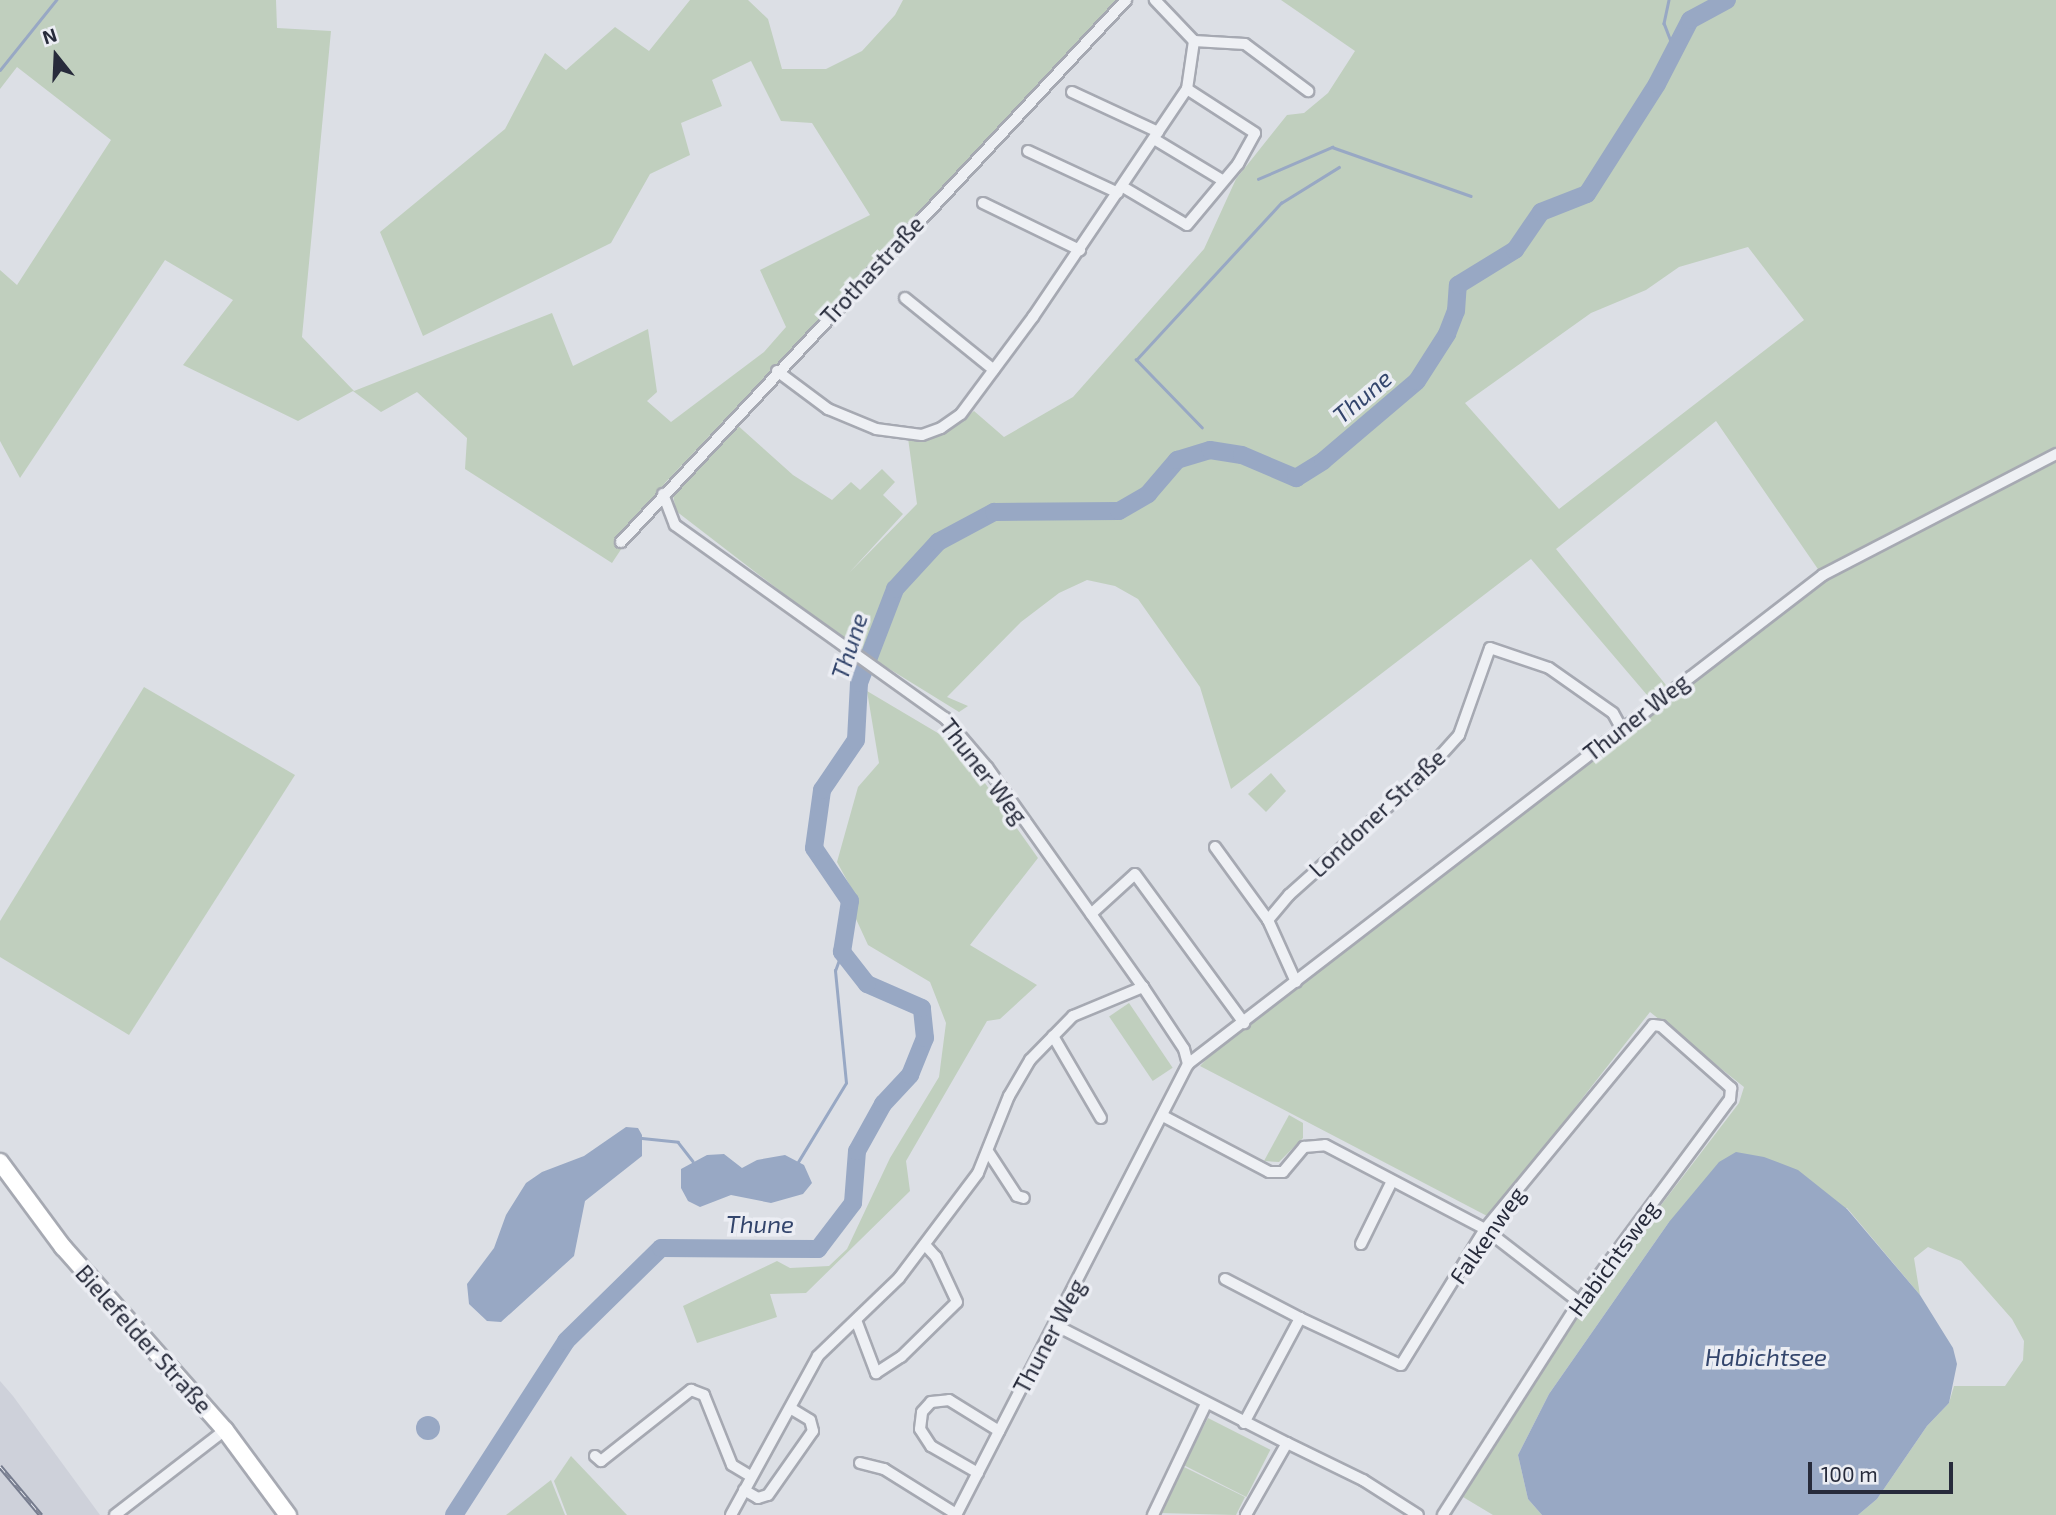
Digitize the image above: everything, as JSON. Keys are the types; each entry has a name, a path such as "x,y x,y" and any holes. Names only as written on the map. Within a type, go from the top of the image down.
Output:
{"main road":[{"name":"Bielefelder Straße","path":"0,1162 75,1263 225,1430 288,1515"}],"street":[{"name":"Trothastraße","path":"621,542 777,371 1126,0"},
{"path":"1155,0 1194,41 1245,44 1308,91"},
{"path":"777,371 828,408 876,429 922,435 941,428 961,414 1080,250 1187,89 1194,66 1194,41"},
{"path":"1027,151 1121,190 1187,225 1238,164 1255,133 1187,89"},
{"path":"1072,92 1156,136 1222,180"},
{"path":"983,203 1080,250"},
{"path":"905,298 994,370"},
{"name":"Thuner Weg","path":"860,1463 884,1469 956,1514 1188,1064 1227,1037 1824,575 2056,454"},
{"name":"Thuner Weg","path":"663,494 675,525 949,721 987,767 1143,987 1184,1049 1188,1064"},
{"name":"Londoner Straße","path":"1268,920 1289,895 1423,775 1459,734 1490,648 1549,668 1613,713 1622,729"},
{"path":"1215,846 1268,920 1296,982"},
{"path":"1091,914 1135,874 1244,1023"},
{"path":"731,1515 750,1476 824,1349 856,1320 926,1246 989,1153 1009,1096 1030,1060 1073,1016 1143,987"},
{"name":"Falkenweg","path":"1225,1279 1300,1318 1401,1365 1485,1229 1653,1025"},
{"name":"Habichtsweg","path":"1443,1515 1579,1302 1730,1099 1731,1088 1661,1026 1653,1025"},
{"path":"1053,1036 1101,1118"},
{"path":"1163,1116 1269,1172 1283,1172 1304,1147 1325,1145 1391,1183 1485,1229 1579,1302"},
{"path":"989,1153 1017,1196 1024,1198"},
{"path":"1362,1244 1391,1183"},
{"path":"856,1320 876,1373 901,1357 957,1302 936,1257 926,1246"},
{"path":"1244,1423 1300,1318"},
{"path":"1055,1325 1206,1404 1363,1480 1418,1515"},
{"path":"602,1462 691,1390 704,1395 732,1465 750,1476"},
{"path":"978,1473 931,1446 920,1429 922,1412 931,1402 949,1400 999,1431"},
{"path":"1153,1515 1154,1506 1206,1404"},
{"path":"744,1490 758,1498 768,1495 813,1431 810,1420 790,1408"},
{"path":"116,1515 225,1430"},
{"path":"1246,1515 1287,1443"}],"shaded area":[{"path":"0,1381 13,1396 100,1515 0,1515"}],"green space":[{"path":"0,0 276,0 277,28 331,31 302,337 354,391 552,313 573,366 648,329 657,392 647,401 671,422 764,352 786,327 760,270 870,215 812,123 781,121 751,61 712,80 722,106 681,123 690,155 650,174 611,243 423,336 380,232 505,129 545,53 566,70 615,27 649,51 690,0 748,0 768,19 782,69 826,69 862,51 895,15 903,0 1120,0 665,483 612,563 465,469 467,438 417,392 381,412 353,391 298,421 183,365 233,300 165,260 20,478 0,441 0,270 17,285 111,140 17,67 0,89"},
{"path":"1281,0 2056,0 2056,1515 1858,1515 1877,1499 1927,1426 1949,1403 1954,1386 2005,1386 2023,1360 2024,1341 2012,1319 1961,1261 1928,1247 1914,1258 1920,1295 1847,1208 1669,1222 1549,1394 1518,1455 1528,1499 1542,1515 1493,1515 1463,1497 1484,1460 1584,1306 1739,1103 1744,1087 1650,1012 1489,1217 1200,1066 1230,1034 1653,702 1531,559 1231,789 1200,687 1138,599 1115,586 1087,580 1059,593 1021,622 947,697 968,706 959,712 849,644 676,511 673,495 684,479 735,423 793,475 832,500 851,482 860,490 882,469 895,482 883,495 903,514 849,573 917,504 908,438 944,434 974,411 1004,437 1073,397 1204,249 1236,179 1287,115 1304,113 1328,93 1355,51","holes":["1748,247 1804,320 1559,509 1465,403 1591,313 1646,290 1679,267","1716,421 1822,575 1670,690 1556,549"]},
{"path":"144,687 295,775 129,1035 0,957 0,921"},
{"path":"867,691 958,745 1038,858 970,945 1037,985 1000,1019 987,1021 906,1161 910,1191 806,1293 770,1294 777,1317 697,1343 683,1306 777,1261 790,1268 829,1266 847,1249 890,1158 939,1077 946,1023 930,982 868,945 856,919 855,895 837,862 858,787 879,763"},
{"path":"1271,773 1286,791 1266,812 1248,794"},
{"path":"1129,1003 1173,1068 1153,1081 1109,1016"},
{"path":"1289,1115 1303,1123 1303,1138 1279,1162 1264,1161"},
{"path":"1208,1418 1270,1450 1246,1497 1184,1465"},
{"path":"571,1456 627,1515 567,1515 554,1481"},
{"path":"1182,1466 1245,1497 1236,1515 1159,1513"},
{"path":"551,1480 565,1515 506,1515"}],"water":[{"path":"626,1127 638,1128 642,1135 642,1156 585,1201 574,1256 501,1322 487,1321 469,1304 467,1284 494,1248 506,1215 526,1183 542,1172 584,1156"},
{"name":"Habichtsee","path":"1736,1152 1764,1157 1798,1170 1847,1209 1920,1295 1953,1348 1957,1364 1949,1403 1927,1426 1877,1499 1858,1515 1542,1515 1528,1499 1518,1455 1549,1394 1669,1222 1719,1162"},
{"path":"724,1154 742,1168 757,1160 785,1155 804,1165 812,1183 803,1194 771,1203 731,1195 700,1207 688,1201 681,1188 681,1169 707,1155"},
{"path":"428,1416 437,1419 440,1428 437,1437 428,1440 419,1437 416,1428 419,1419"}],"waterway":[{"path":"0,70 56,0"},
{"path":"1669,0 1664,23 1675,51"},
{"name":"Thune","path":"454,1515 566,1341 661,1248 818,1249 853,1203 857,1151 883,1104 910,1075 925,1038 922,1008 867,984 842,952 850,901 814,848 822,790 856,740 859,683 895,589 938,542 994,512 1119,511 1148,494 1177,460 1210,450 1242,455 1296,478 1323,461 1417,381 1447,334 1456,311 1458,285 1515,250 1541,212 1587,194 1657,84 1690,20 1727,0"},
{"path":"1258,179 1332,147 1471,196"},
{"path":"1202,428 1136,360 1281,203 1339,167"},
{"path":"798,1162 846,1083 835,971 842,952"},
{"path":"642,1138 678,1142 693,1161"}],"railway":[{"path":"0,1466 41,1515"}]}
